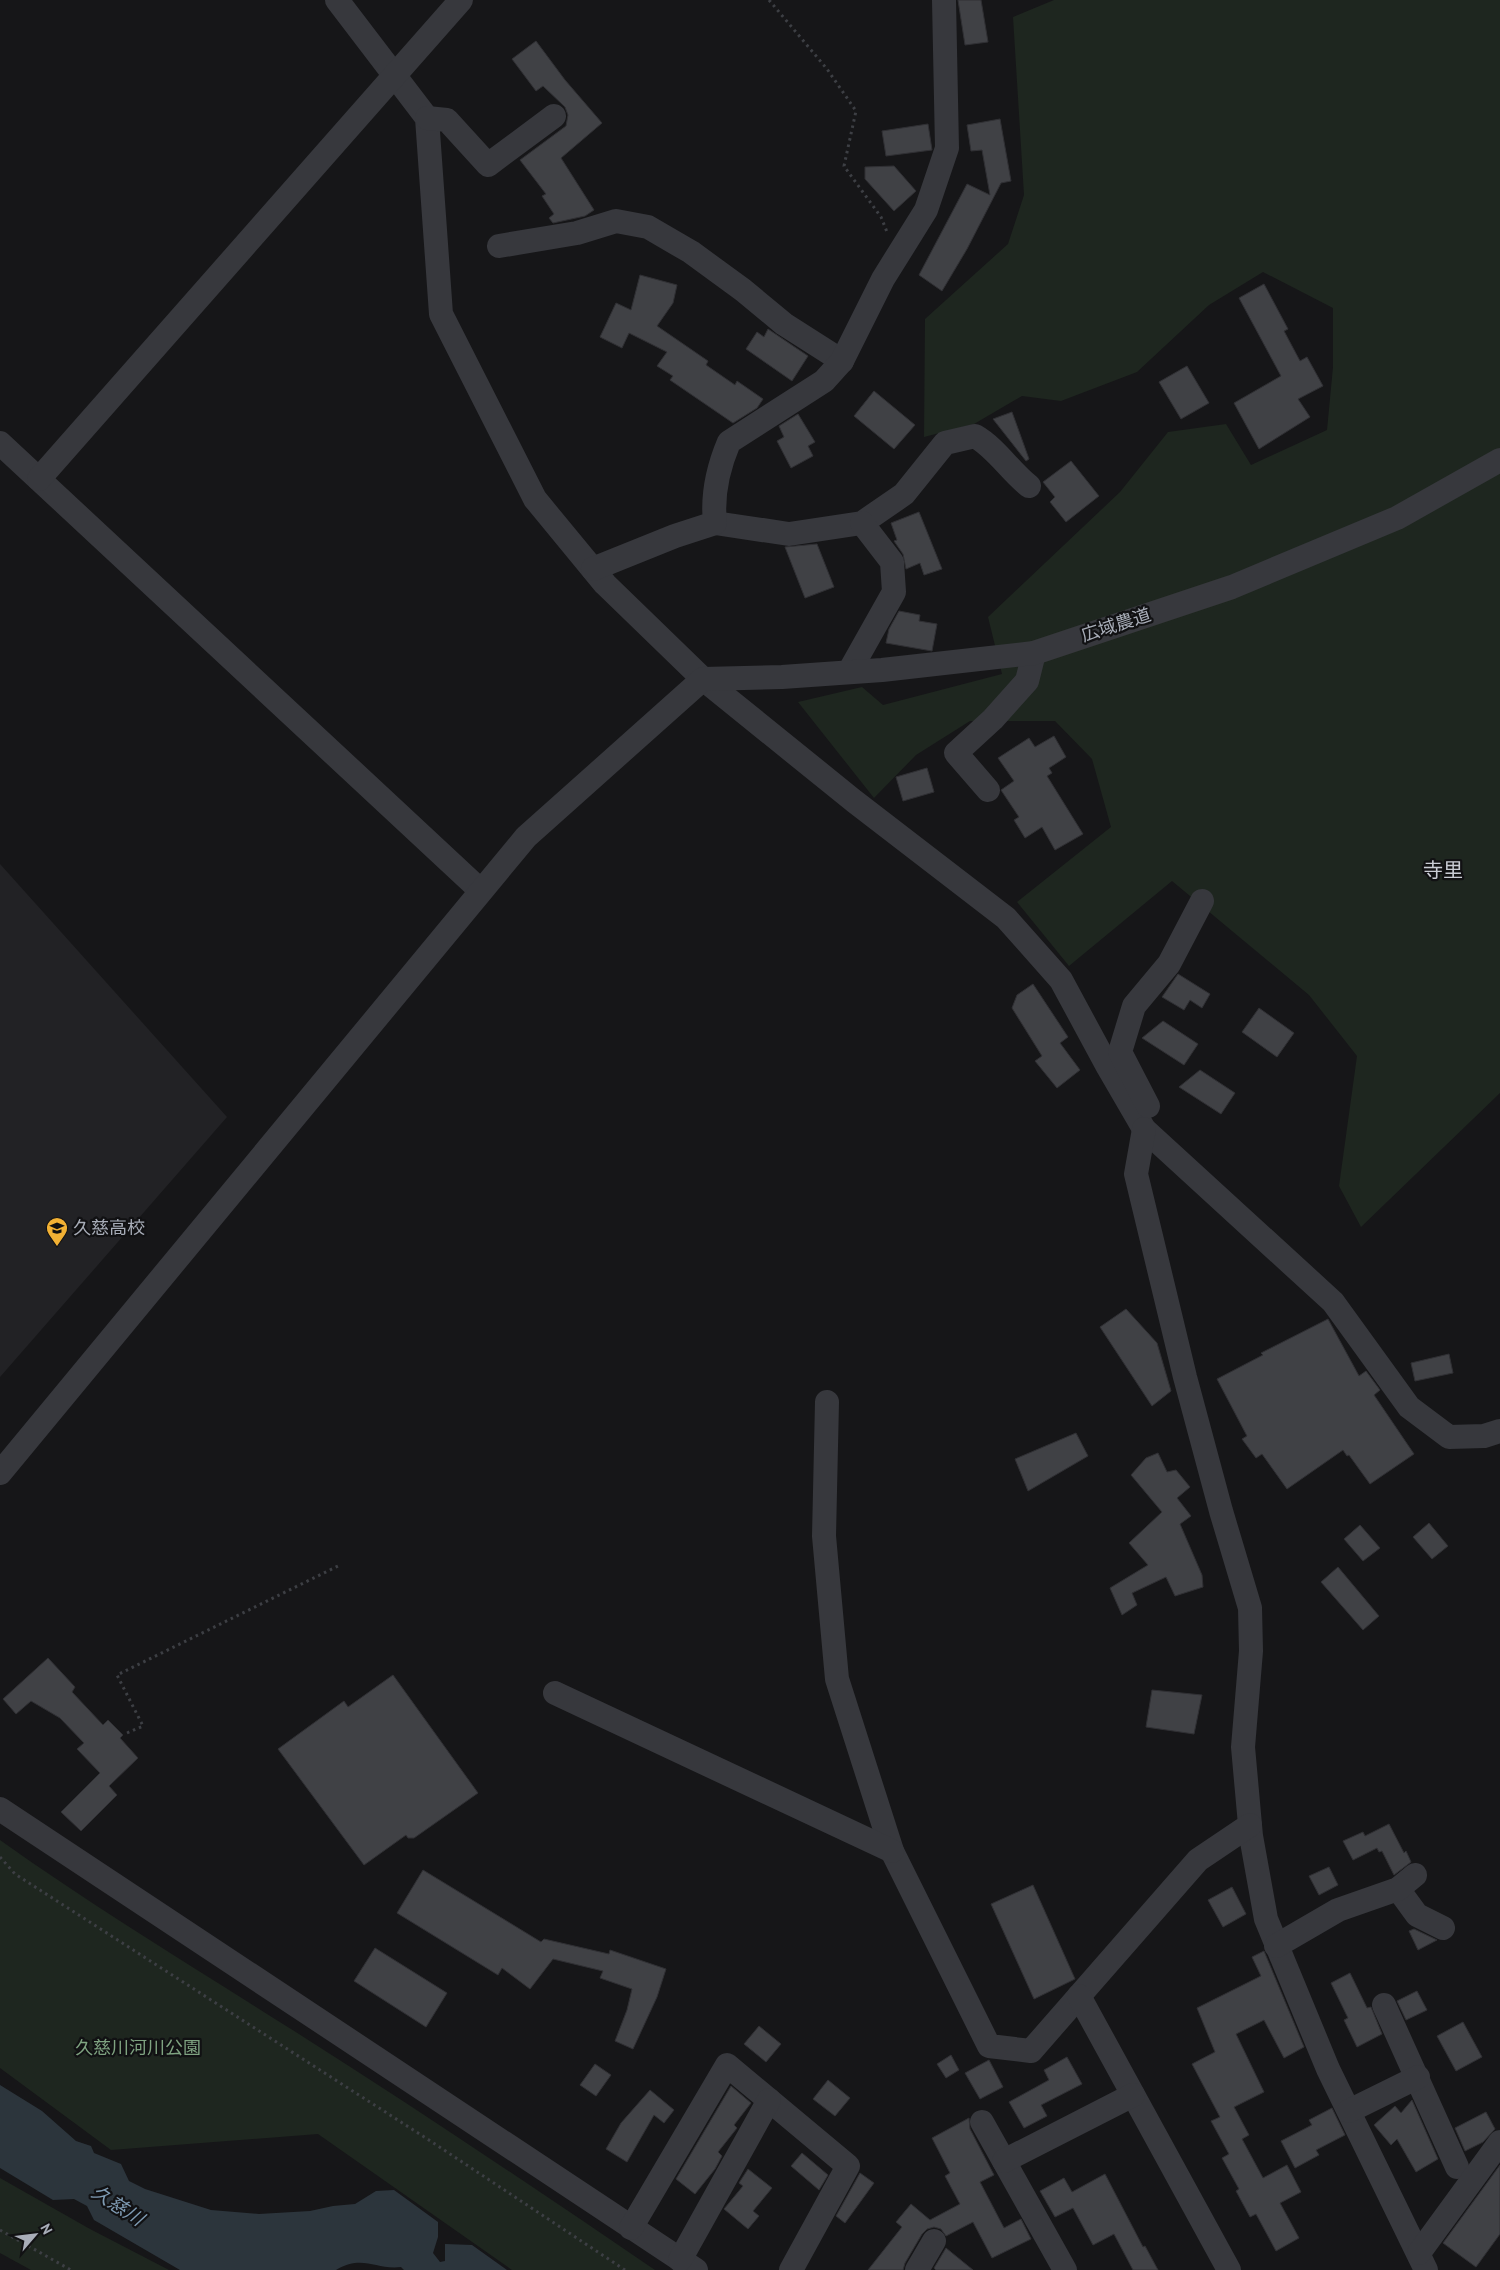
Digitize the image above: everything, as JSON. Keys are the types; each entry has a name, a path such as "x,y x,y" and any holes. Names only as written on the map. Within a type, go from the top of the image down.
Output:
{"street":[{"path":"337,0 427,118 441,314 535,499 605,584 702,678 854,801 1006,918 1062,980 1108,1067 1144,1129 1334,1302 1409,1406 1449,1436 1484,1436 1500,1431"},
{"path":"39,479 461,0"},
{"path":"715,523 713,505 722,459 729,442 824,381 842,361 883,279 926,210 947,148 944,0"},
{"path":"427,118 448,120 488,165 554,116"},
{"path":"499,246 577,232 616,221 648,227 691,252 743,290 784,324 842,361"},
{"path":"593,569 675,536 715,523 789,534 862,523 904,494 944,443 975,436 986,442 1013,474 1028,486"},
{"path":"0,443 480,890"},
{"name":"広域農道","path":"702,678 782,677 849,672 1034,653 1232,587 1397,518 1500,460"},
{"path":"849,672 894,592 892,562 862,523"},
{"path":"988,790 956,753 993,719 1026,681 1034,653"},
{"path":"0,1473 480,890 526,837 702,678"},
{"path":"1202,901 1169,964 1134,1006 1120,1052 1158,1123 1205,1168 1212,1191"},
{"path":"1144,1129 1136,1174 1185,1377 1221,1511 1250,1608 1251,1652 1243,1747 1250,1825 1266,1919 1328,2069 1423,2261"},
{"path":"827,1402 824,1536 837,1679 892,1851 989,2046 1032,2051 1198,1860 1250,1825"},
{"path":"555,1693 892,1851"},
{"path":"0,1809 688,2265 769,2100"},
{"path":"1276,1946 1338,1910 1406,1882 1418,1915 1443,1928"},
{"path":"1079,1996 1229,2270"},
{"path":"1384,2005 1457,2167"},
{"path":"631,2228 727,2065 848,2166 791,2270"},
{"path":"1349,2111 1418,2077"},
{"path":"1004,2161 1133,2095"},
{"path":"982,2122 1065,2270"},
{"path":"1423,2261 1500,2142"},
{"path":"917,2270 934,2241"}],"path":[{"path":"769,0 827,69 856,111 844,166 881,217 896,257"},
{"path":"126,1733 143,1726 117,1675 338,1566"},
{"path":"0,1857 15,1874 432,2142 625,2270"},
{"path":"0,2230 71,2270"}],"shaded area":[{"name":"久慈高校","path":"0,864 227,1117 0,1377"}],"green space":[{"path":"1054,0 1500,0 1500,1093 1361,1227 1339,1186 1357,1056 1309,995 1172,881 1069,966 1017,902 1111,827 1092,759 1055,721 970,721 916,755 874,798 798,702 862,687 883,705 1002,674 988,617 1120,492 1168,432 1226,424 1251,465 1327,430 1333,367 1333,308 1263,272 1209,305 1137,372 1061,401 1022,396 974,424 924,437 925,319 1008,244 1024,195 1013,17"},
{"name":"久慈川河川公園","path":"0,1840 108,1913 429,2118 655,2270 512,2270 318,2134 111,2150 0,2068"},
{"path":"0,2178 90,2229 169,2270 31,2270 0,2253"}],"water":[{"name":"久慈川","path":"0,2085 42,2111 76,2141 91,2146 94,2153 121,2164 129,2181 145,2189 211,2210 259,2214 310,2211 355,2204 376,2191 394,2190 438,2222 438,2237 433,2253 440,2262 445,2261 445,2244 472,2245 507,2270 404,2270 401,2267 354,2263 336,2270 180,2270 94,2220 87,2206 74,2199 53,2200 0,2168"}],"building":[{"path":"958,0 981,0 988,42 965,45"},
{"path":"536,41 565,80 602,123 561,158 594,210 585,216 553,223 549,218 554,214 542,196 546,194 520,160 566,126 568,115 565,107 543,86 536,91 512,59"},
{"path":"1000,119 1011,181 1001,183 967,249 942,291 919,275 967,184 990,195 982,150 971,151 967,125"},
{"path":"928,124 932,150 886,156 882,131"},
{"path":"894,166 916,191 894,211 865,179 865,167"},
{"path":"640,275 677,285 673,303 657,326 708,361 706,365 735,385 737,381 763,399 757,408 733,423 670,380 673,376 657,366 667,352 629,333 622,348 600,337 616,303 631,310"},
{"path":"1264,284 1288,329 1284,331 1300,361 1307,357 1323,386 1298,399 1310,417 1259,449 1234,403 1281,376 1239,298"},
{"path":"768,329 808,356 792,381 746,349 757,332 764,337"},
{"path":"1187,366 1209,403 1181,419 1159,382"},
{"path":"874,391 915,425 894,449 854,416"},
{"path":"1012,412 1029,459 1026,461 993,419"},
{"path":"798,414 815,442 808,446 813,456 791,468 777,441 784,437 779,426"},
{"path":"1071,461 1099,496 1066,522 1050,502 1055,497 1043,482"},
{"path":"919,512 942,569 924,575 920,563 906,569 903,554 894,541 897,540 891,523"},
{"path":"817,544 834,587 805,598 785,547"},
{"path":"899,611 920,615 919,621 937,624 932,651 886,643 889,629"},
{"path":"1054,736 1066,757 1049,768 1052,773 1047,776 1083,834 1055,850 1042,827 1025,838 1014,820 1019,817 1001,790 1014,781 998,758 1029,738 1035,747"},
{"path":"927,768 934,792 903,801 896,777"},
{"path":"1178,974 1210,994 1202,1008 1190,1000 1184,1010 1162,997"},
{"path":"1033,984 1068,1037 1060,1043 1080,1070 1057,1088 1035,1061 1042,1056 1012,1008 1017,995"},
{"path":"1259,1008 1294,1033 1277,1057 1242,1032"},
{"path":"1163,1021 1198,1044 1184,1065 1142,1038"},
{"path":"1200,1070 1235,1093 1221,1114 1179,1087"},
{"path":"1126,1309 1157,1343 1171,1391 1152,1406 1100,1327"},
{"path":"1328,1319 1359,1376 1366,1371 1380,1390 1374,1395 1414,1454 1370,1484 1349,1455 1347,1456 1343,1450 1287,1489 1262,1454 1256,1458 1242,1439 1247,1436 1217,1379 1263,1355 1261,1353"},
{"path":"1449,1354 1453,1373 1415,1381 1411,1363"},
{"path":"1076,1433 1088,1456 1028,1491 1015,1459"},
{"path":"1158,1453 1167,1472 1176,1470 1190,1487 1177,1498 1191,1516 1180,1524 1202,1575 1203,1587 1175,1596 1166,1577 1132,1593 1137,1605 1122,1615 1110,1588 1148,1565 1129,1543 1162,1512 1131,1475 1146,1458"},
{"path":"1429,1523 1448,1546 1432,1559 1413,1537"},
{"path":"1360,1525 1380,1548 1363,1561 1344,1539"},
{"path":"1338,1567 1379,1616 1363,1630 1321,1582"},
{"path":"48,1658 75,1687 72,1692 103,1725 108,1720 123,1735 120,1738 138,1758 109,1786 117,1795 81,1831 61,1812 100,1773 77,1749 84,1743 60,1718 31,1701 16,1714 3,1699"},
{"path":"393,1675 478,1793 414,1838 408,1838 406,1835 364,1865 278,1749 344,1701 348,1707"},
{"path":"1152,1690 1202,1695 1194,1734 1146,1727"},
{"path":"1389,1824 1404,1853 1406,1851 1411,1862 1394,1875 1382,1851 1379,1852 1377,1848 1353,1860 1343,1841 1363,1832 1365,1836"},
{"path":"1329,1867 1338,1885 1319,1895 1309,1876"},
{"path":"423,1870 541,1942 544,1939 609,1954 610,1950 666,1969 657,1997 633,2049 615,2041 627,2010 632,1989 600,1978 603,1971 553,1959 530,1989 502,1968 498,1975 397,1913"},
{"path":"1033,1885 1075,1979 1034,1999 991,1904"},
{"path":"1232,1887 1246,1914 1223,1927 1208,1900"},
{"path":"1414,1929 1437,1940 1418,1950 1409,1931"},
{"path":"375,1948 447,1993 426,2027 354,1981"},
{"path":"1264,1951 1304,2047 1284,2058 1264,2020 1236,2034 1264,2092 1234,2107 1249,2135 1242,2139 1263,2178 1287,2165 1301,2192 1280,2203 1299,2238 1276,2251 1256,2214 1250,2217 1236,2191 1239,2189 1222,2158 1229,2154 1211,2121 1220,2117 1192,2064 1215,2052 1197,2008 1261,1976 1252,1957"},
{"path":"1350,1973 1367,2008 1371,2007 1382,2034 1357,2047 1344,2020 1348,2018 1331,1983"},
{"path":"1417,1991 1427,2010 1406,2020 1397,2001"},
{"path":"1463,2022 1482,2057 1456,2071 1437,2036"},
{"path":"759,2026 781,2044 766,2062 744,2044"},
{"path":"951,2055 959,2070 946,2078 937,2064"},
{"path":"1067,2057 1082,2084 1041,2105 1047,2116 1024,2128 1009,2102 1049,2080 1044,2070"},
{"path":"989,2060 1003,2087 980,2099 965,2073"},
{"path":"595,2064 611,2075 596,2096 580,2085"},
{"path":"828,2080 850,2098 835,2116 813,2099"},
{"path":"731,2086 751,2103 734,2125 737,2128 718,2152 722,2156 715,2169 695,2194 676,2179"},
{"path":"650,2090 674,2110 664,2123 654,2115 627,2162 606,2149 621,2123"},
{"path":"1412,2100 1438,2159 1416,2172 1397,2139 1391,2145 1374,2125 1395,2106 1401,2113"},
{"path":"1332,2108 1345,2135 1316,2150 1319,2155 1295,2168 1281,2141 1312,2125 1309,2120"},
{"path":"1486,2112 1495,2129 1483,2142 1465,2151 1455,2128"},
{"path":"969,2118 970,2129 994,2175 980,2182 1004,2228 1021,2219 1031,2239 992,2258 973,2222 946,2236 941,2229 934,2227 927,2229 922,2234 903,2270 868,2270 902,2227 896,2222 911,2204 930,2220 960,2204 945,2176 950,2173 932,2138"},
{"path":"802,2153 828,2175 819,2190 791,2166"},
{"path":"1500,2165 1500,2234 1476,2267 1443,2243"},
{"path":"748,2169 772,2188 753,2211 759,2216 748,2229 724,2209 743,2186 739,2183"},
{"path":"860,2173 874,2183 845,2223 836,2216"},
{"path":"1105,2174 1143,2247 1145,2246 1158,2270 1133,2270 1114,2234 1093,2245 1073,2208 1055,2217 1040,2191 1064,2178 1072,2192"},
{"path":"946,2248 973,2270 936,2270 934,2268"}],"place":[{"name":"久慈高校","path":"57,1247"}],"district":[{"name":"寺里","path":"1443,870"}]}
